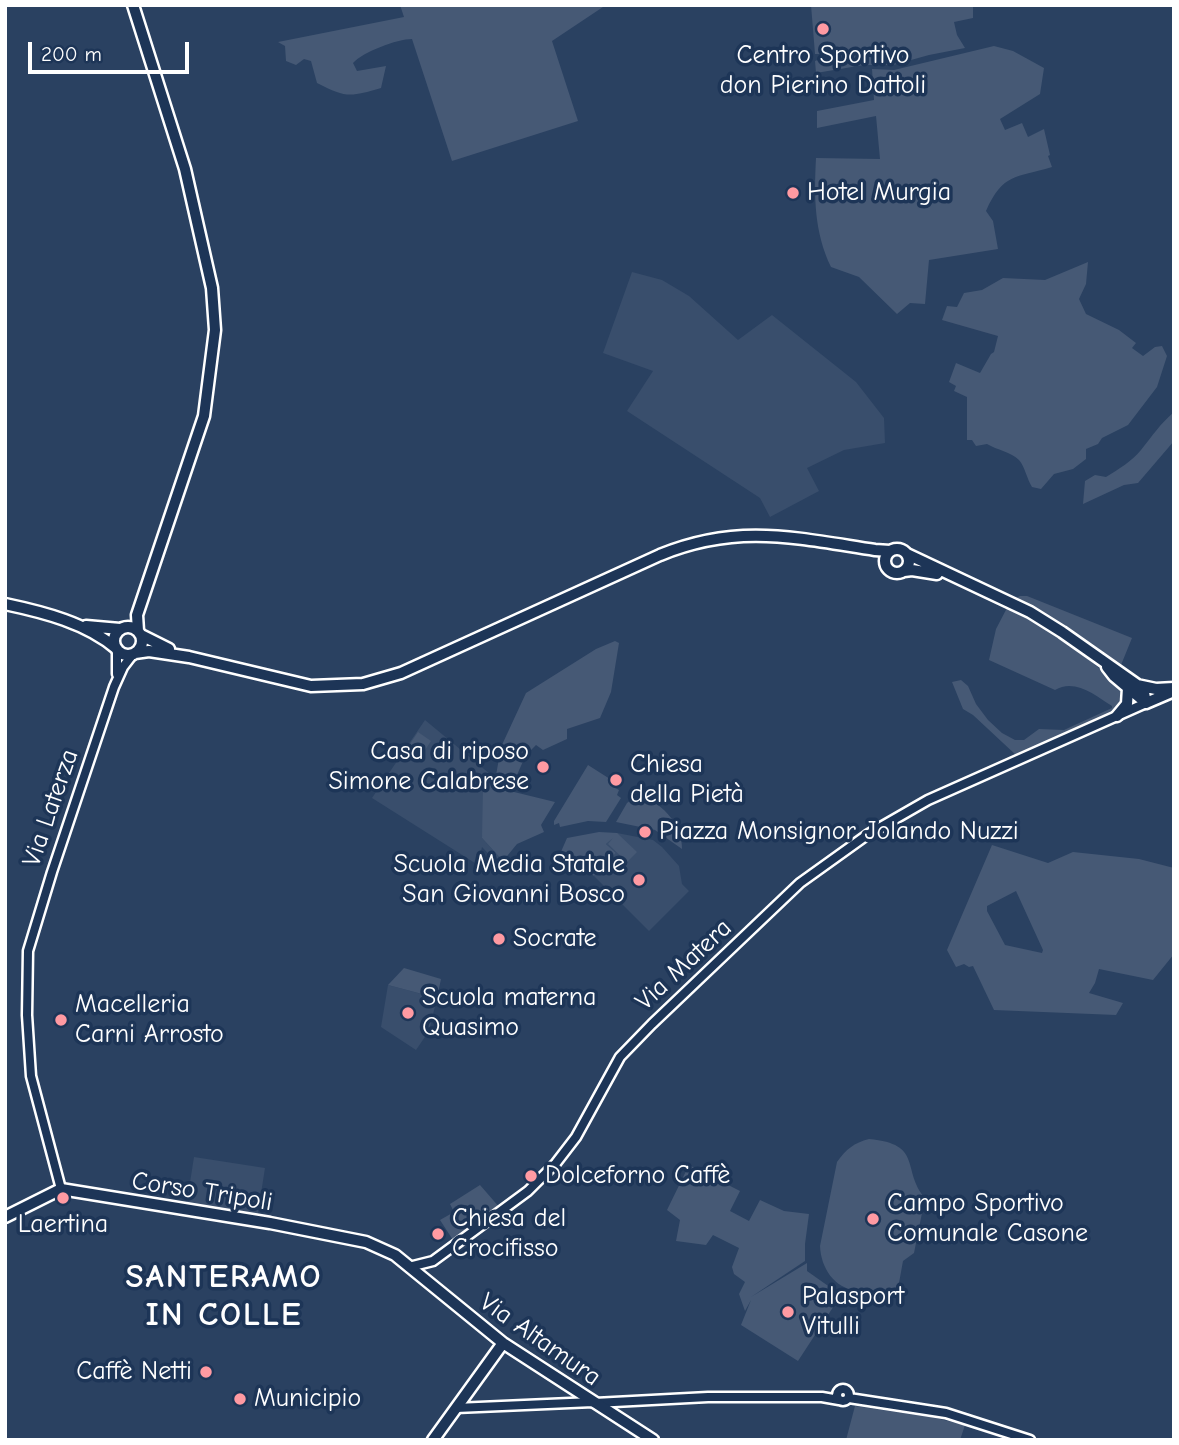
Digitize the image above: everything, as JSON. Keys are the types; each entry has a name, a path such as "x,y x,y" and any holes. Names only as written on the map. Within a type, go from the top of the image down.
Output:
{"main road":[{"path":"133,5 185,169 212,288 215,330 204,416 139,609 141,647 134,654"},
{"path":"68,622 100,637 125,655 149,651 190,657 298,684 323,687 363,684 401,673 685,545 728,537 792,537 874,551 901,549 1041,619 1105,663 1114,676 1132,686 1146,703 1174,690"},
{"path":"818,541 864,554 885,565 892,572 921,571 968,583"},
{"path":"885,565 885,557 890,551"},
{"path":"903,571 909,562 907,554"},
{"path":"5,604 95,628 130,627 161,646 190,657"},
{"path":"117,650 114,641 139,609"},
{"path":"1132,686 1174,690"},
{"path":"1117,716 1127,704 1132,686"},
{"path":"5,1217 61,1189"},
{"name":"Corso Tripoli","path":"61,1189 366,1242 395,1255 413,1270"},
{"name":"Via Altamura","path":"413,1270 503,1343 653,1440"},
{"path":"433,1440 503,1343"}],"street":[{"path":"114,687 118,671 117,650"},
{"path":"114,687 123,667 134,654"},
{"name":"Via Laterza","path":"61,1189 31,1076 27,951 114,687"},
{"name":"Via Matera","path":"432,1262 522,1197 542,1178 579,1133 620,1057 800,883 887,822 946,791 1146,703"},
{"path":"413,1270 432,1262"},
{"path":"428,1283 432,1262"},
{"path":"456,1408 708,1397 844,1396 961,1416 1030,1440"}],"shaded area":[{"path":"400,5 606,5 552,41 578,121 452,161 412,39 381,47 353,63 357,71 386,66 381,88 348,94 317,83 311,61 304,59 296,65 286,61 285,46 278,42 404,17"},
{"path":"811,5 973,5 973,18 954,22 957,35 965,48 893,65 864,65 816,73 815,61 832,54 815,54"},
{"path":"994,46 1013,51 1044,68 1040,94 1000,119 1005,130 1022,123 1028,137 1044,129 1052,167 1012,179 998,190 992,199 986,211 993,221 998,249 929,260 925,304 910,303 897,314 859,277 831,267 821,241 816,214 816,158 880,159 876,116 817,128 817,111 874,100 872,69 894,70"},
{"path":"1088,262 1086,284 1079,299 1086,314 1119,330 1136,343 1132,348 1143,356 1155,347 1162,346 1167,356 1157,387 1128,425 1086,449 1086,459 1073,469 1054,474 1041,489 1032,487 1016,457 987,444 976,446 972,440 967,440 967,397 954,391 956,386 949,382 956,363 980,373 994,352 998,336 942,320 947,306 957,307 964,293 982,290 1003,278 1045,280"},
{"path":"632,272 662,280 689,296 738,340 772,315 856,382 884,418 885,443 844,450 807,468 819,491 770,517 760,498 627,411 653,371 603,353"},
{"path":"1174,412 1174,441 1138,483 1124,485 1083,504 1085,481 1095,475 1106,477 1129,461"},
{"path":"1027,596 1132,638 1121,665 1113,664 1017,601 1016,598"},
{"path":"1008,606 1074,648 1118,685 1125,699 1119,709 1017,756 963,709 952,682 961,680 968,686 976,704 1002,733 1015,740 1024,740 1039,729 1064,730 1112,708 1092,693 1078,687 1055,690 989,660 996,629"},
{"path":"615,641 619,643 611,692 600,718 567,729 567,739 543,750 536,745 529,752 520,753 524,759 510,791 555,802 541,825 544,832 517,844 503,861 482,838 483,787 495,781 501,747 526,693 596,649"},
{"path":"425,720 496,779 482,838 503,861 500,866 482,847 478,865 372,798"},
{"path":"418,732 431,741 417,762 404,753"},
{"path":"588,765 610,779 610,785 619,790 617,795 621,798 606,822 588,821 560,827 559,823 554,825 554,821"},
{"path":"635,797 653,802 668,814 679,831 682,849 655,830 616,822 627,803"},
{"path":"599,832 617,833 637,852 627,862 608,844 613,838 606,844 616,853 594,876 575,858 560,854 567,838"},
{"name":"Scuola Media Statale San Giovanni Bosco","path":"617,833 653,840 662,847 679,866 682,884 689,891 649,931 594,876 616,853 606,844"},
{"path":"992,845 1048,863 1073,852 1139,859 1174,868 1174,954 1153,980 1099,969 1089,993 1123,1003 1116,1015 994,1010 973,966 964,964 956,967 947,950","holes":["1016,891 1042,953 1005,945 987,906"]},
{"path":"404,968 441,979 437,998 388,985"},
{"name":"Scuola materna Quasimo","path":"388,985 437,998 429,1031 416,1050 381,1027"},
{"name":"Campo Sportivo Comunale Casone","path":"869,1139 898,1146 905,1152 918,1188 925,1198 914,1253 903,1261 897,1294 857,1291 842,1286 830,1276 821,1254 820,1246 837,1162 851,1147"},
{"path":"194,1157 265,1168 257,1219 186,1208"},
{"path":"689,1165 740,1191 730,1211 749,1221 760,1200 784,1211 809,1214 805,1261 751,1297 807,1263 807,1271 841,1295 798,1361 741,1325 751,1300 745,1311 739,1294 745,1282 734,1274 732,1267 739,1248 713,1235 706,1245 676,1241 680,1220 667,1210"},
{"path":"480,1185 500,1208 453,1240 440,1220 454,1212 450,1204"},
{"path":"855,1406 965,1425 960,1440 846,1440"}],"place":[{"name":"Centro Sportivo don Pierino Dattoli","path":"823,29"},
{"name":"Hotel Murgia","path":"793,193"},
{"name":"Casa di riposo Simone Calabrese","path":"543,767"},
{"name":"Chiesa della Pietà","path":"616,780"},
{"name":"Piazza Monsignor Jolando Nuzzi","path":"645,832"},
{"name":"Scuola Media Statale San Giovanni Bosco","path":"639,880"},
{"name":"Socrate","path":"499,939"},
{"name":"Scuola materna Quasimo","path":"408,1013"},
{"name":"Macelleria Carni Arrosto","path":"61,1020"},
{"name":"Dolceforno Caffè","path":"531,1176"},
{"name":"Laertina","path":"63,1198"},
{"name":"Campo Sportivo Comunale Casone","path":"873,1219"},
{"name":"Chiesa del Crocifisso","path":"438,1234"},
{"name":"Palasport Vitulli","path":"788,1312"},
{"name":"Caffè Netti","path":"206,1372"},
{"name":"Municipio","path":"240,1399"}],"district":[{"name":"SANTERAMO IN COLLE","path":"224,1297"}]}
